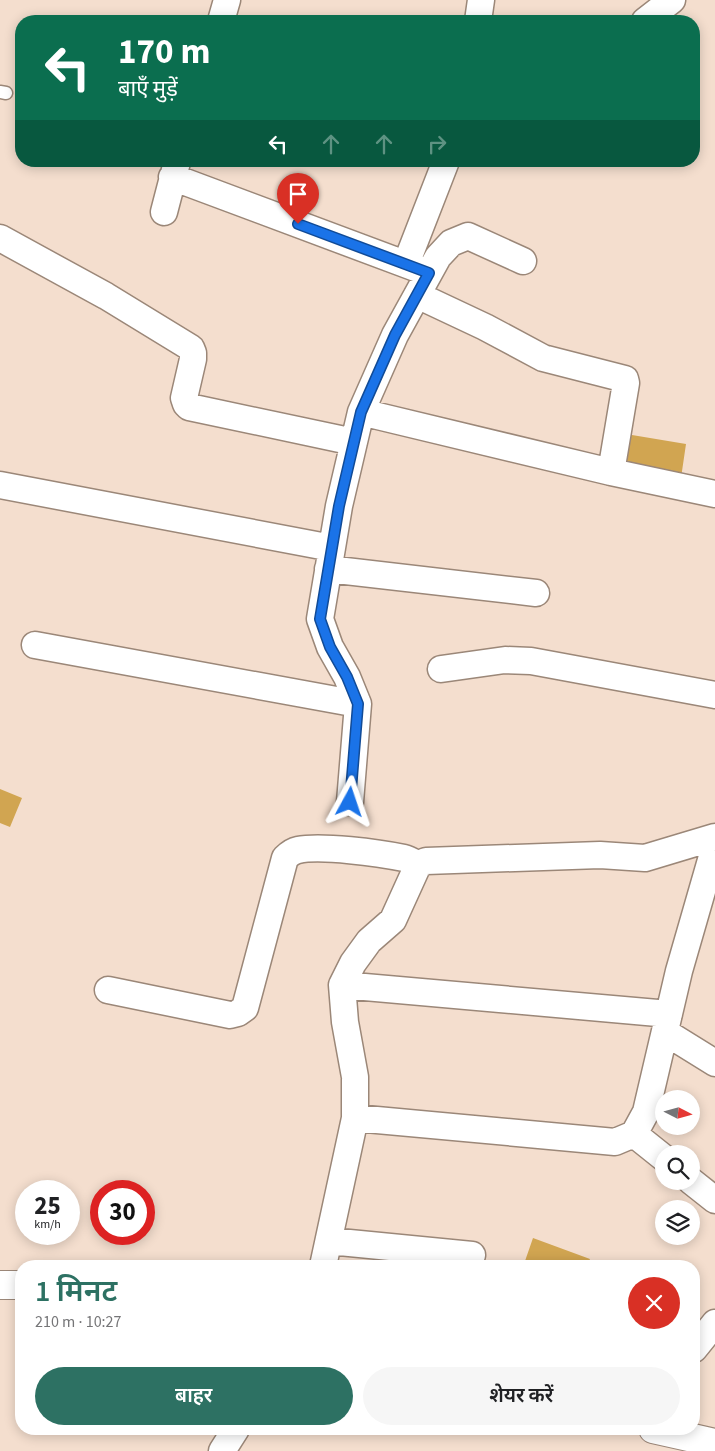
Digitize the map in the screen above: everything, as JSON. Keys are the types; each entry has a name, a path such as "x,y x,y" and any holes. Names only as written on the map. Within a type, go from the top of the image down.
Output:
{"street":[{"path":"223,15 227,0"},
{"path":"479,15 482,0"},
{"path":"653,15 672,0"},
{"path":"350,802 358,704 347,677 330,647 320,619 339,506 361,412 395,335 417,277 444,167"},
{"path":"164,212 174,169 417,277 485,327 543,358 625,379 626,383 611,472"},
{"path":"417,277 451,243 468,236 523,260"},
{"path":"0,238 106,296 191,348 193,359 184,398 189,407 354,442"},
{"path":"361,412 611,472 715,494"},
{"path":"0,485 330,558 536,593"},
{"path":"35,645 358,704"},
{"path":"441,669 505,660 531,661 715,695"},
{"path":"472,1255 326,1254 355,1118 355,1077 344,1022 342,985 353,963 369,941 392,920 418,865 426,860 600,856 645,858 715,837"},
{"path":"355,1118 615,1142 634,1134 646,1112 679,971 715,846"},
{"path":"108,990 230,1015 238,1013 244,1008 285,858 296,850 311,848 406,858 418,865"},
{"path":"342,985 667,1023 715,1063"},
{"path":"634,1134 655,1151"},
{"path":"700,1188 715,1200"},
{"path":"0,1285 15,1285"},
{"path":"700,1342 715,1323"},
{"path":"680,1435 715,1443"}],"building":[{"path":"620,433 686,444 681,478 615,467"},
{"path":"0,789 22,798 10,827 0,823"},
{"path":"533,1238 590,1259 590,1260 525,1260"}],"route":[{"path":"298,224 429,273 395,335 361,412 339,506 320,619 330,647 347,677 358,704 350,802"}]}
